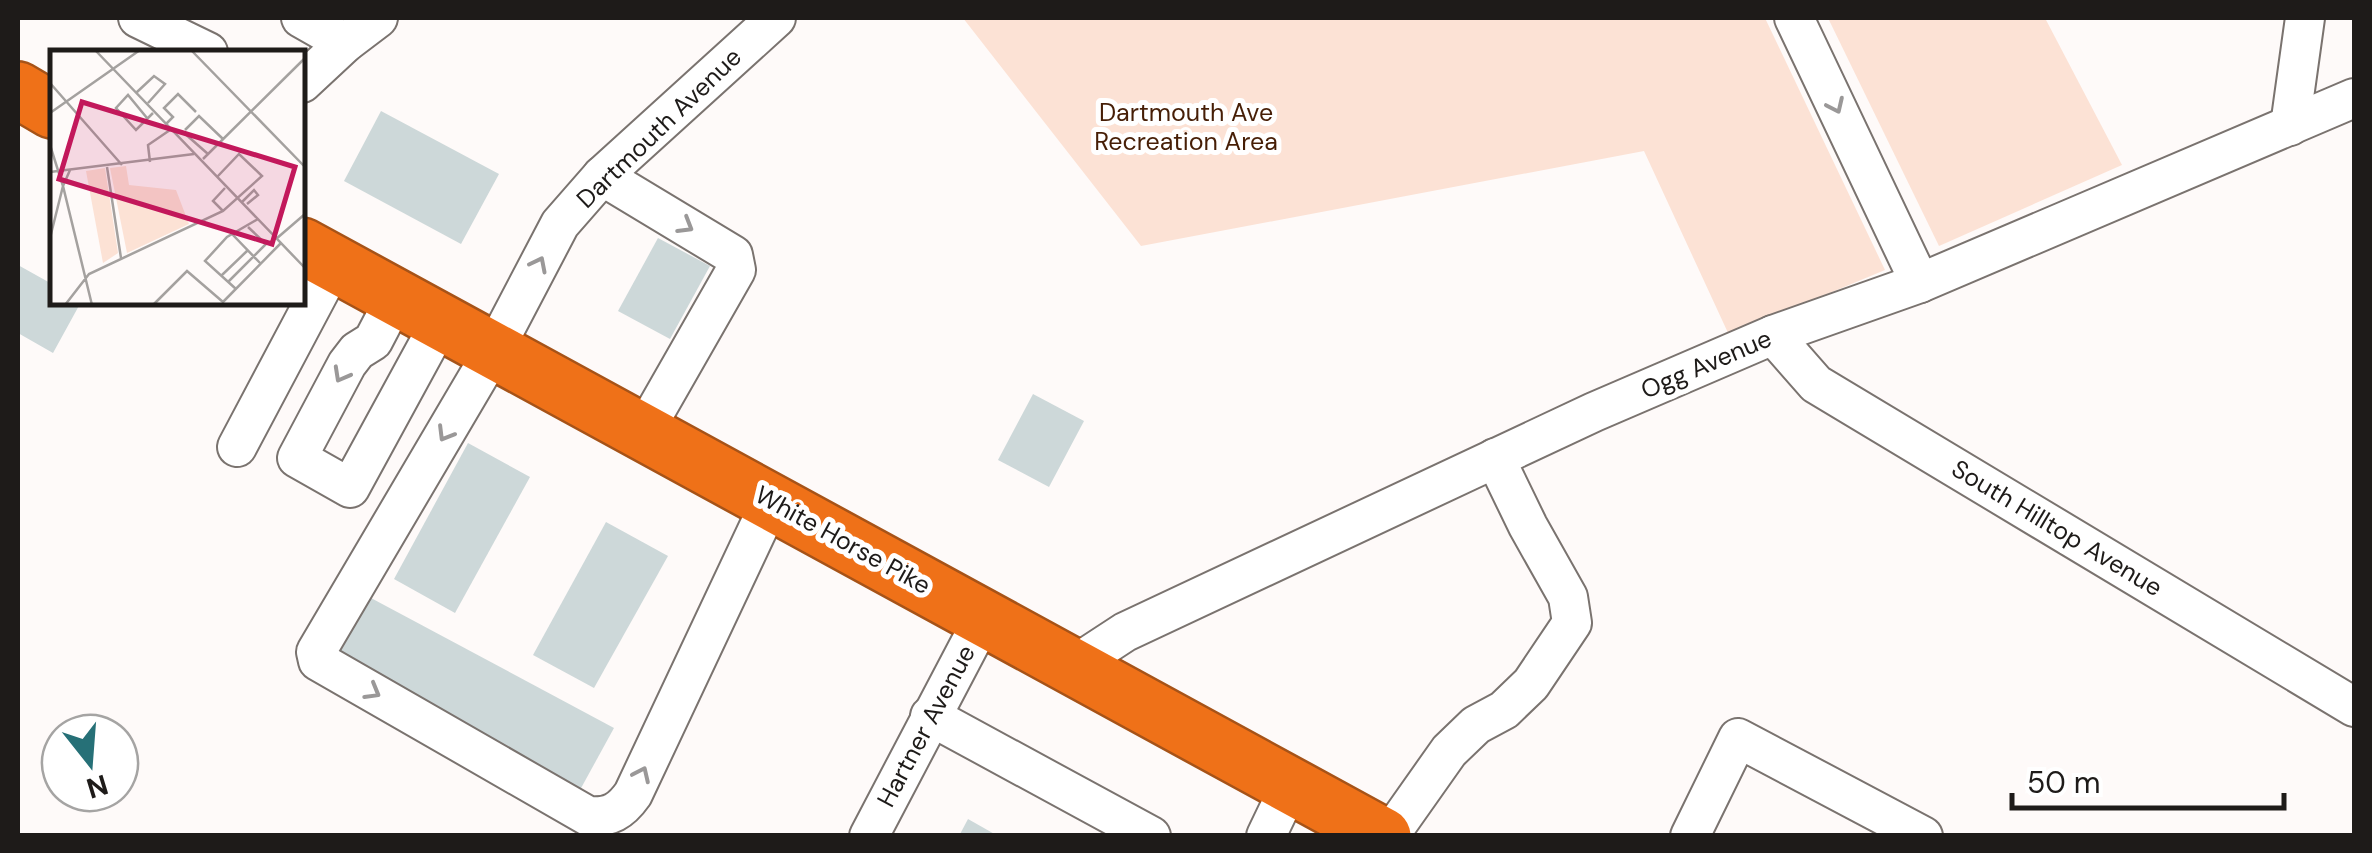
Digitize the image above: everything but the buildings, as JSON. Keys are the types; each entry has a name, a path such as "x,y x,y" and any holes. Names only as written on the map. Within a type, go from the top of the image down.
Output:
{"highway":[{"path":"18,90 50,109"},
{"name":"White Horse Pike","path":"318,255 1386,836"}],"street":[{"path":"138,18 204,50"},
{"path":"301,18 345,43"},
{"path":"305,80 378,18"},
{"name":"Dartmouth Avenue","path":"771,501 633,794 622,809 612,814 588,816 318,661 316,656 494,350 560,224 602,176 776,18"},
{"path":"1794,18 1920,283"},
{"path":"2290,126 2305,18"},
{"name":"Ogg Avenue","path":"1073,666 1125,632 1594,412 1773,335 1920,283 2354,98"},
{"path":"602,176 733,255 736,270 644,431"},
{"path":"305,286 318,255"},
{"path":"237,447 297,305"},
{"name":"South Hilltop Avenue","path":"1773,335 1816,384 2354,707"},
{"path":"1386,836 1449,751 1476,724 1504,710 1531,684 1572,624 1568,597 1496,458"},
{"name":"Hartner Avenue","path":"869,836 984,617"},
{"path":"930,716 1151,836"},
{"path":"1690,836 1738,738 1923,836"},
{"path":"1266,836 1290,786"}],"green space":[{"name":"Dartmouth Ave Recreation Area","path":"963,18 1765,18 1885,270 1729,335 1644,151 1141,246"},
{"path":"1828,18 2045,18 2122,165 1939,246"}]}
